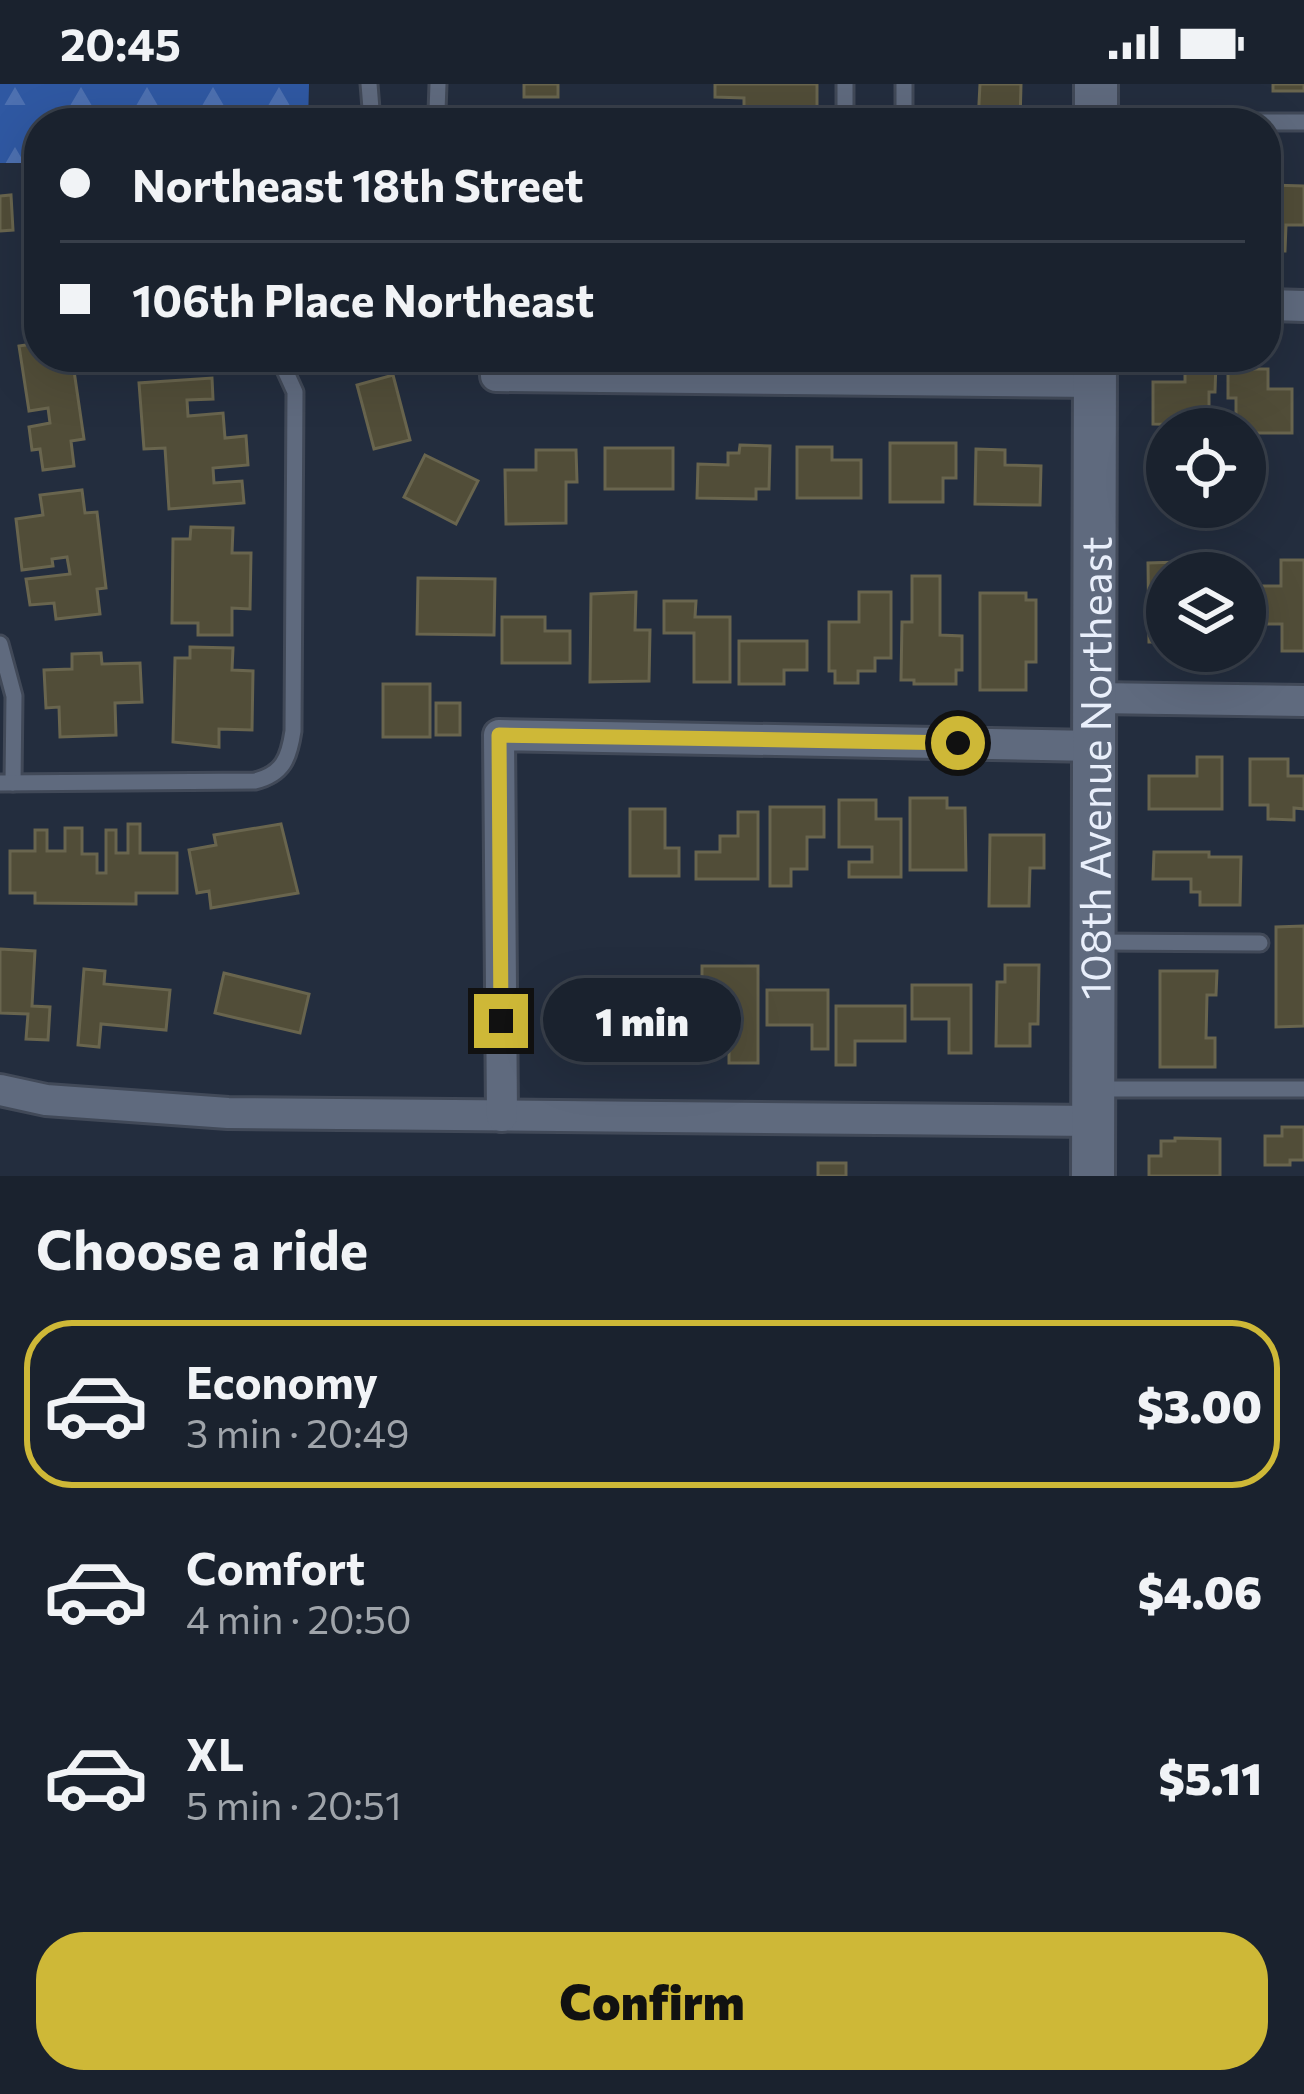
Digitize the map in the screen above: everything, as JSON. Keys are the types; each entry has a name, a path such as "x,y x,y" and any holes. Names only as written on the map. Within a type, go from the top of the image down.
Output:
{"main road":[{"name":"108th Avenue Northeast","path":"1093,1176 1095,372"}],"street":[{"path":"496,376 895,372"},
{"path":"1095,698 1304,701"},
{"path":"502,1116 499,735 1095,746"},
{"path":"0,1090 46,1100 159,1109 502,1116 1094,1105"}],"lane":[{"path":"0,644 14,696 7,783 255,781 280,769 290,756 293,731 295,392 286,372"},
{"path":"1094,942 1260,943"},
{"path":"1094,1105 1304,1089"}],"green space":[{"path":"0,84 309,84 308,108 24,108 24,163 0,163"}],"building":[{"path":"524,84 558,84 558,97 524,97"},
{"path":"715,84 817,84 817,108 744,108 744,98 715,97"},
{"path":"980,84 1021,84 1020,108 979,108"},
{"path":"1273,84 1304,84 1304,91 1273,91"},
{"path":"1281,185 1304,186 1304,225 1286,225 1285,251 1281,251"},
{"path":"11,195 13,230 0,231 0,196"},
{"path":"24,345 24,372 74,372 84,439 71,441 74,466 43,470 40,449 32,450 29,427 50,423 48,408 29,411 19,346"},
{"path":"1185,372 1216,372 1209,408 1153,408 1153,382 1185,382"},
{"path":"1228,372 1268,372 1268,389 1292,389 1292,433 1266,433 1266,408 1236,408 1236,398 1228,398"},
{"path":"393,375 410,440 374,449 357,385"},
{"path":"212,378 213,399 187,400 188,416 223,413 225,438 246,436 248,465 213,468 214,483 242,481 244,503 169,509 165,448 144,449 139,383"},
{"path":"890,443 956,443 956,478 943,478 943,502 890,502"},
{"path":"740,445 770,446 769,489 756,489 756,499 697,498 698,464 728,465 728,453 739,453"},
{"path":"797,447 832,447 832,460 861,460 861,498 797,498"},
{"path":"605,448 673,448 673,489 605,489"},
{"path":"976,449 1005,450 1005,465 1041,466 1040,505 975,504"},
{"path":"536,450 576,450 577,482 566,482 566,523 506,524 505,470 536,470"},
{"path":"425,455 478,481 456,524 404,497"},
{"path":"82,490 85,513 97,512 106,588 97,589 100,614 56,619 54,603 30,605 26,579 70,574 67,557 52,559 53,566 22,570 16,519 43,515 40,495"},
{"path":"191,527 233,528 232,553 251,553 250,609 232,608 232,635 198,635 198,623 172,623 173,539 190,539"},
{"path":"1281,560 1304,560 1304,651 1282,651 1282,624 1266,624 1266,586 1281,586"},
{"path":"912,576 940,576 940,635 962,636 962,670 956,670 956,684 901,680 902,622 912,622"},
{"path":"418,578 495,579 494,635 417,634"},
{"path":"636,592 635,630 650,630 649,681 590,682 591,594"},
{"path":"859,592 891,592 891,658 875,658 875,671 858,671 858,683 835,683 835,671 829,671 829,622 859,622"},
{"path":"980,593 1026,593 1026,600 1036,600 1036,662 1026,662 1026,690 980,690"},
{"path":"664,601 696,601 695,617 730,617 730,682 694,682 694,633 664,633"},
{"path":"502,617 545,617 545,631 570,631 570,663 502,663"},
{"path":"739,641 807,641 807,670 784,670 784,684 739,684"},
{"path":"190,647 233,648 232,670 253,671 252,730 219,729 219,747 173,742 175,658 190,658"},
{"path":"101,653 102,664 140,663 142,702 115,703 116,735 60,737 59,707 46,708 44,670 72,669 72,654"},
{"path":"383,684 430,684 430,737 383,737"},
{"path":"436,703 460,703 460,735 436,735"},
{"path":"1197,757 1222,757 1222,809 1149,809 1149,776 1197,776"},
{"path":"1250,759 1288,759 1288,776 1304,776 1304,809 1294,808 1294,820 1268,819 1268,805 1250,805"},
{"path":"910,798 947,798 947,808 965,808 966,870 910,870"},
{"path":"839,800 876,800 876,819 901,819 901,877 849,877 849,862 872,862 872,847 839,847"},
{"path":"770,807 824,807 824,837 807,837 807,869 791,869 791,886 770,886"},
{"path":"630,809 665,809 665,848 679,848 679,876 630,876"},
{"path":"738,812 758,812 758,879 696,879 696,852 720,852 720,836 738,836"},
{"path":"128,824 140,824 140,853 177,853 177,893 136,893 136,904 35,903 35,893 10,893 10,851 35,851 35,830 47,830 47,851 65,851 65,828 82,828 82,854 97,854 97,873 106,873 106,830 116,830 116,853 128,853"},
{"path":"281,824 298,893 211,908 209,891 197,893 189,850 216,845 214,835"},
{"path":"990,835 1044,835 1044,868 1030,868 1029,906 989,906"},
{"path":"1154,852 1241,857 1240,905 1200,905 1200,892 1191,892 1191,879 1153,879"},
{"path":"1304,926 1304,1026 1276,1027 1276,927"},
{"path":"0,949 35,951 32,1006 50,1007 48,1040 26,1039 28,1014 0,1013"},
{"path":"1005,965 1039,965 1038,1024 1030,1024 1030,1046 996,1046 997,982 1005,982"},
{"path":"702,966 758,966 758,1063 729,1063 729,1019 741,1019 741,1013 702,1013"},
{"path":"84,969 105,971 104,984 170,990 166,1030 101,1024 99,1047 78,1045"},
{"path":"1160,971 1217,971 1216,995 1207,995 1206,1038 1215,1038 1215,1067 1160,1067"},
{"path":"224,973 309,994 300,1033 215,1013"},
{"path":"656,979 683,980 682,1029 639,1033 639,1054 620,1053 621,995 656,995"},
{"path":"912,985 971,985 971,1053 949,1053 949,1019 912,1019"},
{"path":"767,990 828,990 828,1049 812,1049 812,1025 767,1025"},
{"path":"551,996 613,996 613,1037 551,1037"},
{"path":"836,1006 905,1006 905,1041 855,1041 855,1065 836,1065"},
{"path":"1282,1127 1304,1127 1304,1160 1265,1165 1265,1136 1282,1136"},
{"path":"1220,1139 1220,1176 1149,1176 1149,1156 1161,1156 1161,1141"},
{"path":"818,1163 846,1163 846,1176 818,1176"}],"route":[{"path":"501,1021 499,735 958,743"}]}
